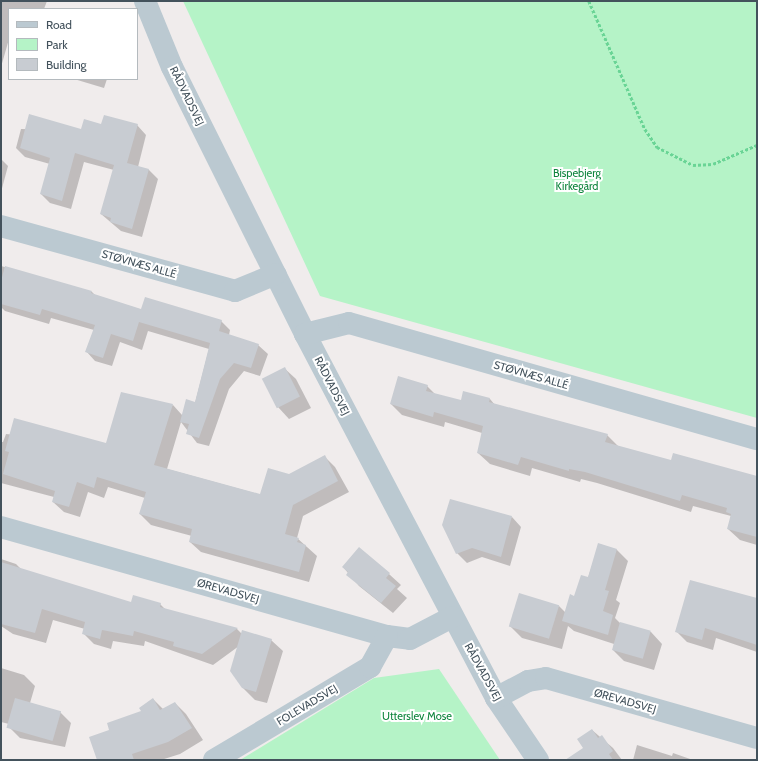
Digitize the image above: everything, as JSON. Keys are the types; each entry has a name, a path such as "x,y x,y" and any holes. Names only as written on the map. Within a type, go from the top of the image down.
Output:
{"street":[{"name":"RÅDVADSVEJ","path":"144,1 172,67 306,334 452,617 496,698 538,760"},
{"name":"STØVNÆS ALLÉ","path":"1,226 234,291 276,274"},
{"name":"STØVNÆS ALLÉ","path":"306,334 349,323 757,439"},
{"name":"ØREVADSVEJ","path":"1,527 387,636 410,638 452,617"},
{"name":"FOLEVADSVEJ","path":"214,760 370,667 387,636"},
{"name":"ØREVADSVEJ","path":"496,698 528,681 546,678 757,738"}],"path":[{"path":"589,1 645,129 657,147 694,165 712,164 757,145"}],"green space":[{"name":"Bispebjerg Kirkegård","path":"183,1 757,1 757,418 320,296"},
{"name":"Utterslev Mose","path":"439,669 500,760 240,760 374,678"}],"building":[{"path":"29,114 81,129 84,119 101,124 104,115 138,124 127,163 149,169 132,229 110,222 111,218 100,214 114,165 75,153 62,201 40,194 50,158 20,148"},
{"path":"5,266 92,291 91,293 141,309 145,297 222,320 219,331 259,344 251,368 234,363 220,379 199,438 186,434 189,424 180,422 186,399 195,402 210,343 139,322 133,341 111,334 103,358 85,352 95,325 42,309 40,315 1,304 1,281"},
{"path":"285,367 300,396 277,408 262,379"},
{"path":"398,376 428,385 426,391 461,400 463,391 490,398 489,402 608,434 605,442 671,460 673,453 757,476 757,537 727,529 731,514 726,512 727,508 682,495 680,501 585,472 569,469 569,471 521,457 518,465 477,453 483,426 434,412 433,417 390,404"},
{"path":"121,392 173,404 154,465 260,494 268,468 289,474 325,455 338,481 293,505 285,534 299,538 297,542 306,545 299,572 189,542 192,529 139,514 146,492 97,477 94,488 77,482 69,507 52,502 55,491 3,474 9,452 5,451 14,418 106,443"},
{"path":"450,499 512,516 501,557 472,548 456,554 442,525"},
{"path":"598,543 617,549 605,590 609,591 603,611 613,615 608,635 562,621 570,594 574,596 581,575 588,577"},
{"path":"359,547 390,573 386,578 396,586 381,603 346,575 348,572 342,567"},
{"path":"1,562 131,602 133,595 161,603 160,607 238,628 202,654 173,646 174,642 134,631 133,636 102,630 100,639 82,634 85,622 42,609 35,633 1,624"},
{"path":"690,580 757,598 757,645 705,628 702,640 675,632"},
{"path":"519,593 559,605 549,639 509,626"},
{"path":"620,622 651,631 643,659 612,650"},
{"path":"242,630 272,639 256,692 242,688 230,671"},
{"path":"15,698 61,711 53,741 6,728"},
{"path":"153,698 160,710 175,702 192,728 168,742 132,754 134,760 97,760 89,737 109,730 107,723 141,711 139,708"},
{"path":"592,729 598,738 602,735 613,751 609,754 613,760 565,760 583,748 577,739"}]}
